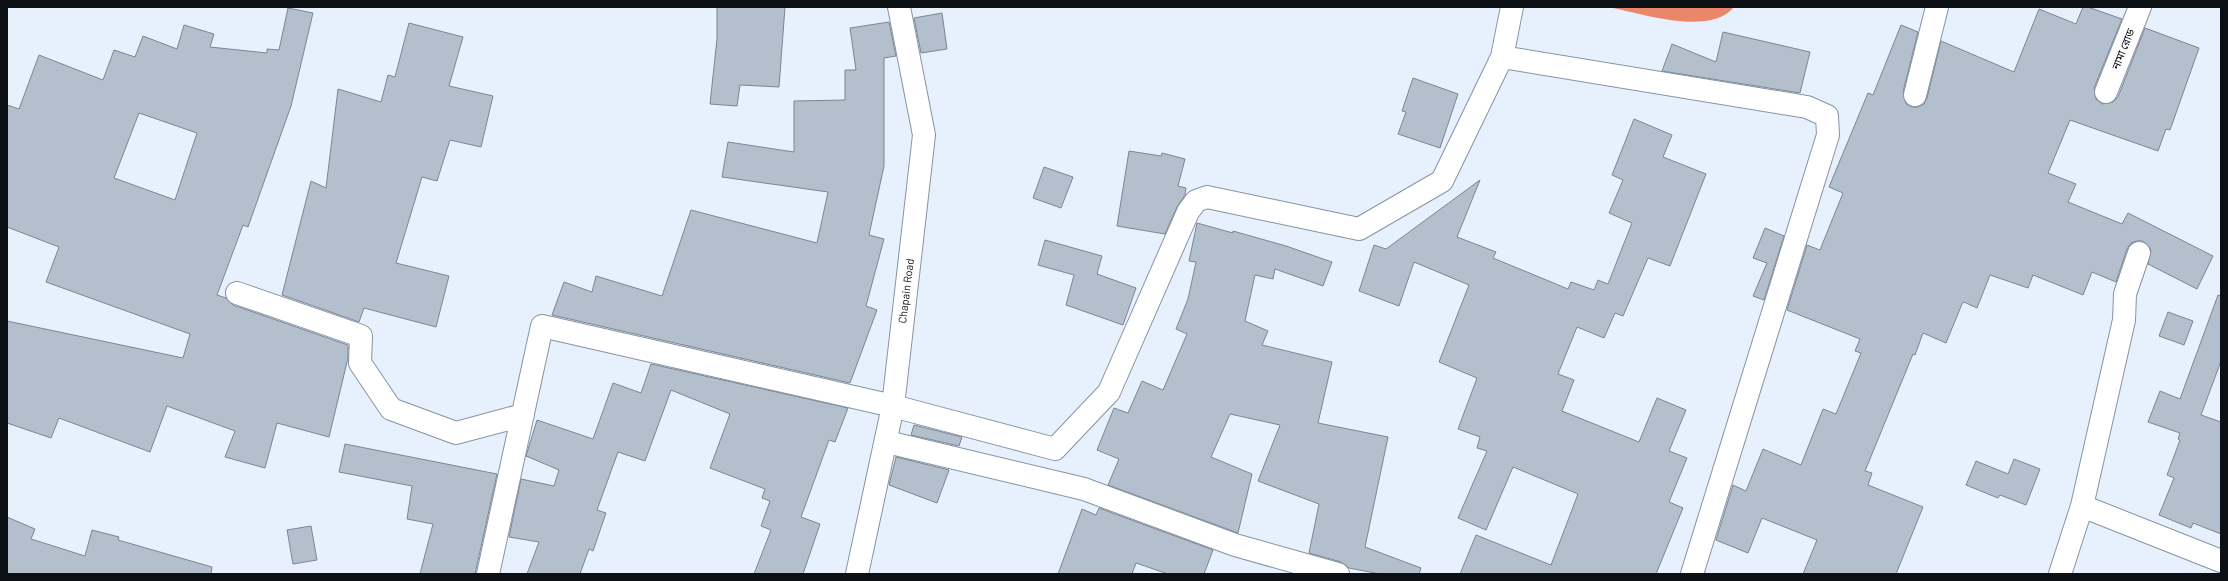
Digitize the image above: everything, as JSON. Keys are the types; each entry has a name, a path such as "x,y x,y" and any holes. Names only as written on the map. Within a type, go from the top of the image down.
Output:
{"street":[{"name":"Chapain Road","path":"857,574 887,442 893,406 924,135 899,7"},
{"path":"488,574 542,326 893,406 1055,449 1109,392 1188,212 1196,201 1207,197 1359,229 1442,181 1502,57 1512,7"},
{"path":"1915,95 1937,7"},
{"name":"নামা রোড","path":"2106,92 2140,7"},
{"path":"1502,57 1807,107 1827,116 1828,135 1692,574"},
{"path":"2060,574 2082,506 2124,320 2125,294 2139,253"},
{"path":"237,293 361,336 360,363 391,409 456,432 523,415"},
{"path":"887,442 1084,489 1235,545 1338,574"},
{"path":"2082,506 2221,561"}],"shaded area":[{"path":"1608,7 1734,7 1723,16 1709,20 1692,22 1656,18"}],"building":[{"path":"717,7 785,7 779,87 740,85 737,106 710,104 717,39"},
{"path":"2083,7 2088,7 2122,19 2094,88 2096,99 2102,104 2113,102 2118,97 2145,28 2199,48 2170,130 2166,129 2158,151 2070,120 2048,173 2076,184 2068,202 2122,224 2128,213 2213,256 2197,289 2148,264 2151,250 2143,241 2137,241 2131,243 2127,249 2116,282 2092,272 2083,295 2033,275 2028,288 1990,275 1977,308 1964,302 1962,304 1946,343 1923,333 1865,471 1872,473 1868,485 1923,507 1896,574 1803,574 1817,540 1762,518 1748,553 1716,540 1733,485 1746,491 1763,449 1801,465 1823,409 1836,414 1861,353 1855,351 1860,339 1787,310 1807,245 1820,250 1843,193 1829,187 1868,93 1873,95 1901,25 1918,32 1903,92 1906,104 1912,107 1918,107 1924,104 1927,98 1941,41 2014,72 2039,9 2076,24"},
{"path":"288,8 313,13 291,106 248,227 243,225 217,295 226,298 233,305 348,345 348,358 329,437 277,423 265,468 225,457 235,431 167,406 150,452 59,418 51,438 7,423 7,321 183,358 190,334 46,282 59,247 7,227 7,105 19,109 39,55 103,80 114,50 135,57 143,36 177,49 184,25 214,34 210,47 267,53 267,49 279,50","holes":["139,113 197,133 175,200 114,178"]},
{"path":"942,13 947,49 921,53 914,18"},
{"path":"889,22 896,56 884,58 884,166 869,235 884,239 866,306 877,310 850,383 552,315 564,282 592,292 596,276 662,296 691,210 817,243 828,192 722,177 728,142 794,152 794,101 845,100 845,70 856,70 850,28"},
{"path":"409,23 463,37 449,86 493,96 481,147 450,140 437,181 422,177 396,263 449,276 436,327 364,308 359,322 282,295 311,181 326,188 338,89 381,102 388,75 395,77"},
{"path":"1723,32 1810,52 1800,93 1662,71 1672,44 1716,62"},
{"path":"1413,78 1458,94 1440,148 1398,134 1406,112 1402,111"},
{"path":"1634,119 1672,135 1663,157 1706,174 1670,266 1648,258 1623,316 1615,313 1604,338 1577,327 1558,374 1574,380 1562,411 1639,442 1657,398 1686,410 1669,451 1687,458 1669,502 1683,508 1656,574 1460,574 1476,535 1551,565 1578,494 1513,467 1486,530 1458,518 1487,451 1477,448 1480,437 1458,429 1477,378 1439,362 1469,285 1414,262 1399,306 1359,291 1374,245 1386,249 1480,180 1457,237 1496,252 1493,258 1568,289 1571,282 1594,290 1598,280 1608,284 1632,223 1609,213 1623,180 1612,175"},
{"path":"1129,151 1161,156 1162,153 1185,159 1178,186 1186,188 1185,195 1177,207 1165,234 1117,226"},
{"path":"1044,167 1073,177 1061,208 1033,198"},
{"path":"1197,223 1233,233 1233,231 1286,246 1332,262 1323,286 1275,269 1273,279 1255,275 1245,321 1268,331 1262,345 1332,362 1318,423 1388,437 1365,547 1421,568 1419,574 1380,574 1349,568 1341,562 1309,553 1319,504 1258,481 1280,425 1230,414 1211,457 1252,474 1238,533 1108,485 1119,459 1097,450 1114,408 1128,413 1142,381 1163,390 1187,334 1176,329 1188,299 1196,262 1189,261"},
{"path":"1765,228 1784,236 1764,300 1753,296 1767,263 1753,258"},
{"path":"1045,240 1102,256 1097,274 1136,288 1123,325 1066,305 1074,275 1038,265"},
{"path":"2218,295 2221,296 2221,361 2201,415 2221,422 2221,534 2193,523 2191,528 2159,515 2174,478 2167,475 2180,440 2178,439 2180,433 2148,422 2160,391 2180,399"},
{"path":"2168,312 2193,321 2184,345 2159,336"},
{"path":"651,364 848,408 835,442 829,440 801,517 820,524 803,574 754,574 771,530 761,526 770,501 762,498 765,489 710,468 730,414 671,390 645,461 618,452 597,510 606,513 593,551 589,549 580,574 527,574 539,542 509,537 521,479 554,486 559,470 526,456 537,420 593,439 613,383 641,393"},
{"path":"914,425 962,437 959,446 911,435"},
{"path":"345,444 497,474 475,574 420,574 433,524 407,519 412,486 339,472"},
{"path":"896,457 949,470 937,503 889,485"},
{"path":"2014,459 2040,469 2026,505 2000,495 1998,498 1966,485 1976,461 2008,474"},
{"path":"1099,508 1213,550 1204,574 1168,574 1136,563 1132,574 1058,574 1082,509 1096,515"},
{"path":"7,517 35,529 31,539 85,556 92,530 119,537 118,540 212,567 211,574 7,574"},
{"path":"311,526 317,560 293,564 287,530"}]}
